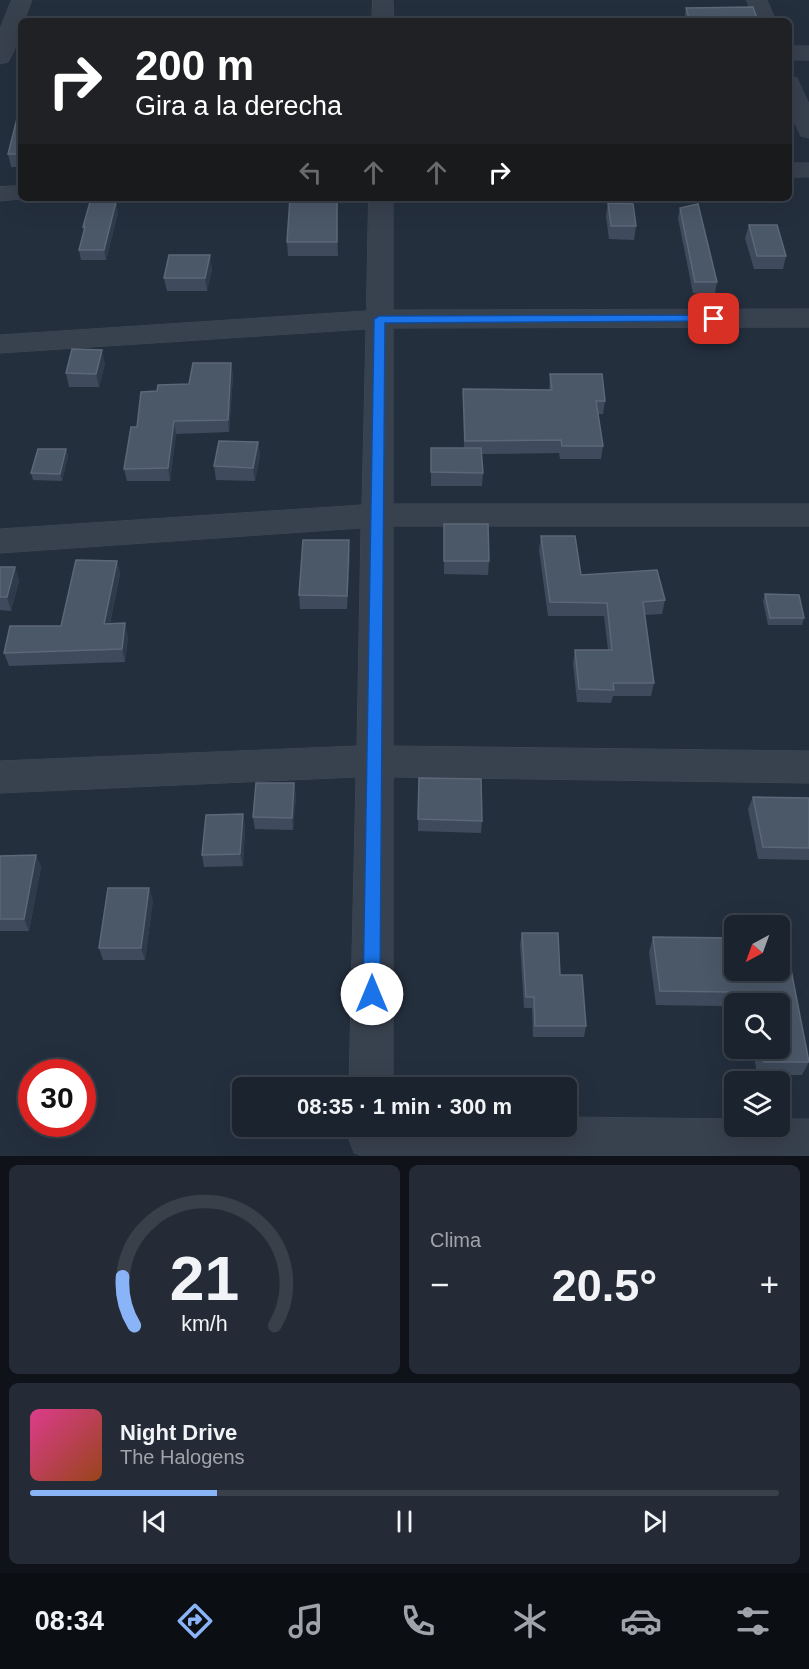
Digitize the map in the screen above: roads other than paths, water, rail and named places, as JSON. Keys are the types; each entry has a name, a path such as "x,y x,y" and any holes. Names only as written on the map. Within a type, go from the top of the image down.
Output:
{"street":[{"path":"0,57 22,0"},
{"path":"383,0 383,18"},
{"path":"757,0 764,18"},
{"path":"792,53 809,53"},
{"path":"792,91 809,131"},
{"path":"792,170 809,170"},
{"path":"0,194 18,193"},
{"path":"370,1077 381,201"},
{"path":"0,344 379,319 809,318"},
{"path":"0,541 377,515 809,515"},
{"path":"0,777 374,761 809,767"},
{"path":"370,1140 809,1142"}]}
